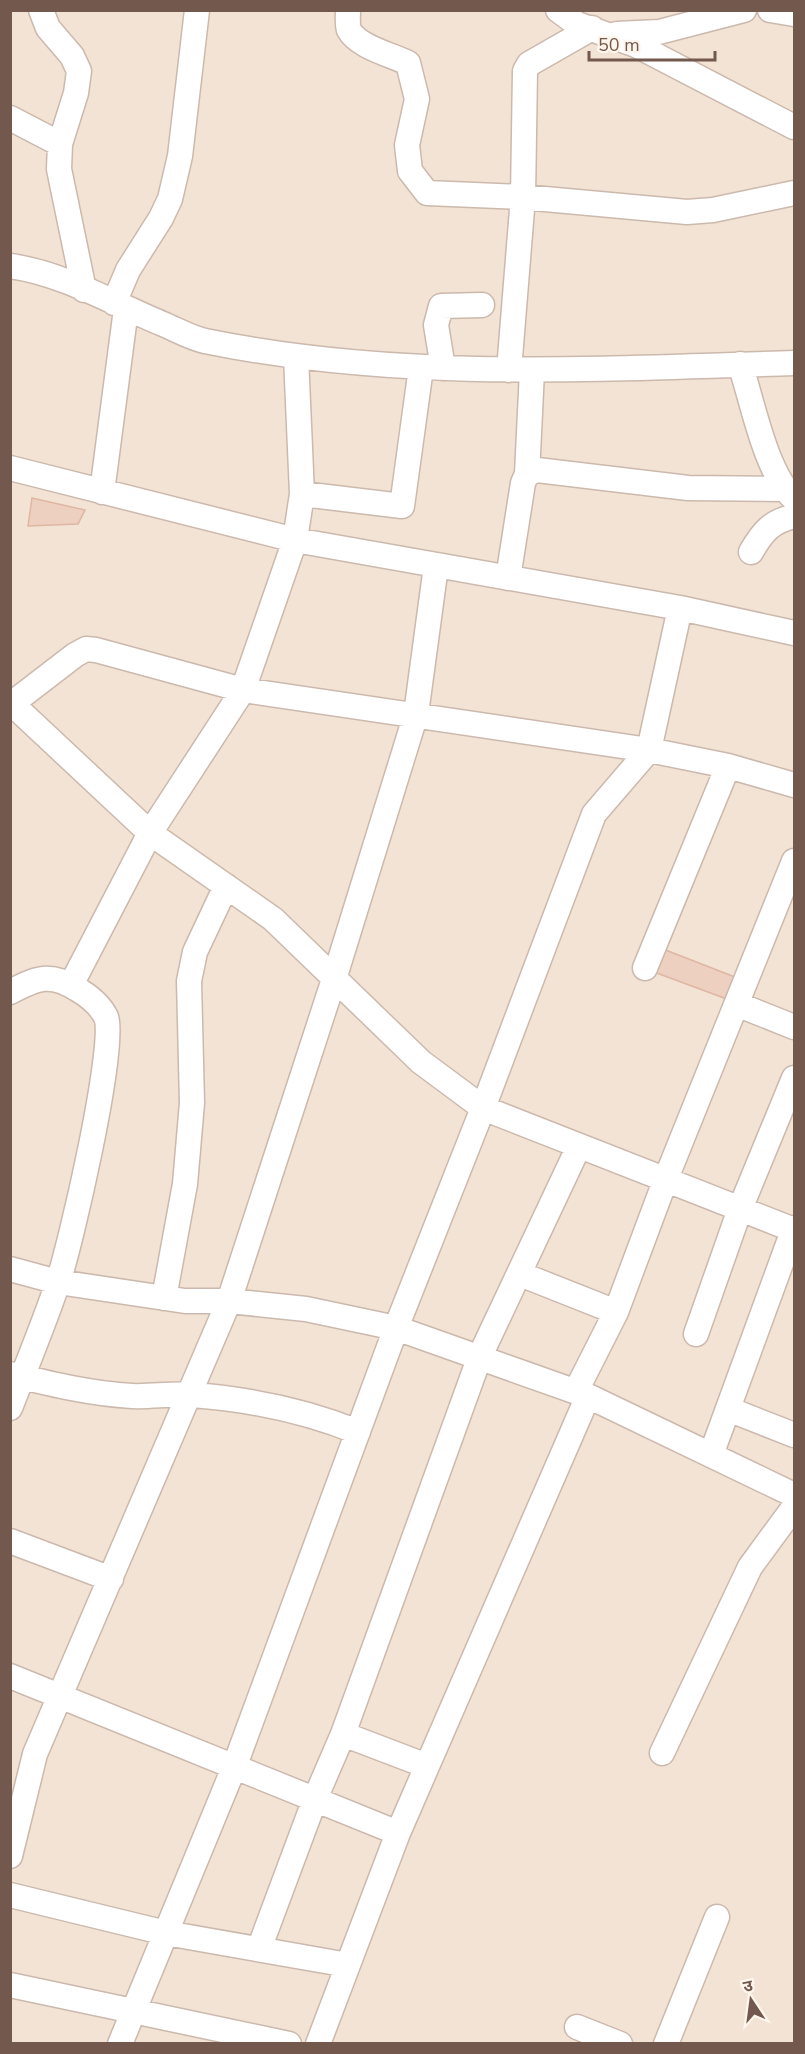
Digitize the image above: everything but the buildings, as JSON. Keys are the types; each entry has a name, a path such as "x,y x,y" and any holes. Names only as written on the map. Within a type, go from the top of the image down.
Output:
{"street":[{"path":"41,10 48,28 72,56 79,71 76,93 60,144 59,169 84,290"},
{"path":"102,492 120,306 128,270 161,218 171,194 180,156 197,10"},
{"path":"348,10 348,28 362,42 408,63 417,99 406,146 410,171 427,193 524,197 687,212 713,210 795,193"},
{"path":"558,10 577,24 602,31 795,127"},
{"path":"508,578 521,494 528,474 521,370 525,71 530,64 602,31 658,32 744,10"},
{"path":"770,10 795,14"},
{"path":"10,118 60,144"},
{"path":"10,266 52,276 202,340 296,357 432,368 521,370 740,364 794,359"},
{"path":"302,494 402,506 432,368 436,325 441,306 482,305"},
{"path":"71,985 150,833 243,690 294,540 302,494 296,357"},
{"path":"528,474 537,470 688,488 789,494 767,450 740,364"},
{"path":"10,468 294,540 680,608 795,633"},
{"path":"751,552 763,531 777,521 795,516"},
{"path":"10,1856 35,1754 191,1395 229,1301 335,976 416,714 436,566"},
{"path":"120,2043 235,1765 396,1328 483,1108 594,814 649,750 680,608"},
{"path":"711,1455 794,1229 483,1108 421,1062 335,976 273,919 150,833 11,704 86,649 243,690 649,750 728,766 795,785"},
{"path":"645,968 728,766"},
{"path":"318,2043 398,1833 616,1312 666,1181 739,1005 795,861"},
{"path":"164,1298 185,1184 191,1115 191,971 195,952 226,886"},
{"path":"10,992 35,979 58,979 71,985 91,997 106,1018 108,1049 95,1121 58,1282 16,1375 10,1408"},
{"path":"739,1005 795,1027"},
{"path":"696,1334 740,1209 794,1078"},
{"path":"259,1949 315,1799 343,1734 480,1356 579,1146"},
{"path":"10,1269 58,1282 185,1301 229,1301 306,1310 396,1328 582,1393 795,1495"},
{"path":"519,1274 616,1312"},
{"path":"16,1375 80,1390 112,1394 191,1395 325,1419 358,1432"},
{"path":"728,1409 795,1435"},
{"path":"662,1753 708,1651 750,1567 795,1507"},
{"path":"10,1541 111,1579"},
{"path":"10,1676 235,1765 398,1833"},
{"path":"343,1734 427,1766"},
{"path":"10,1895 166,1933 348,1965"},
{"path":"666,2043 717,1917"},
{"path":"10,1985 289,2043"},
{"path":"577,2027 620,2043"}],"shaded area":[{"path":"11,11 794,11 794,2043 11,2043"}]}
